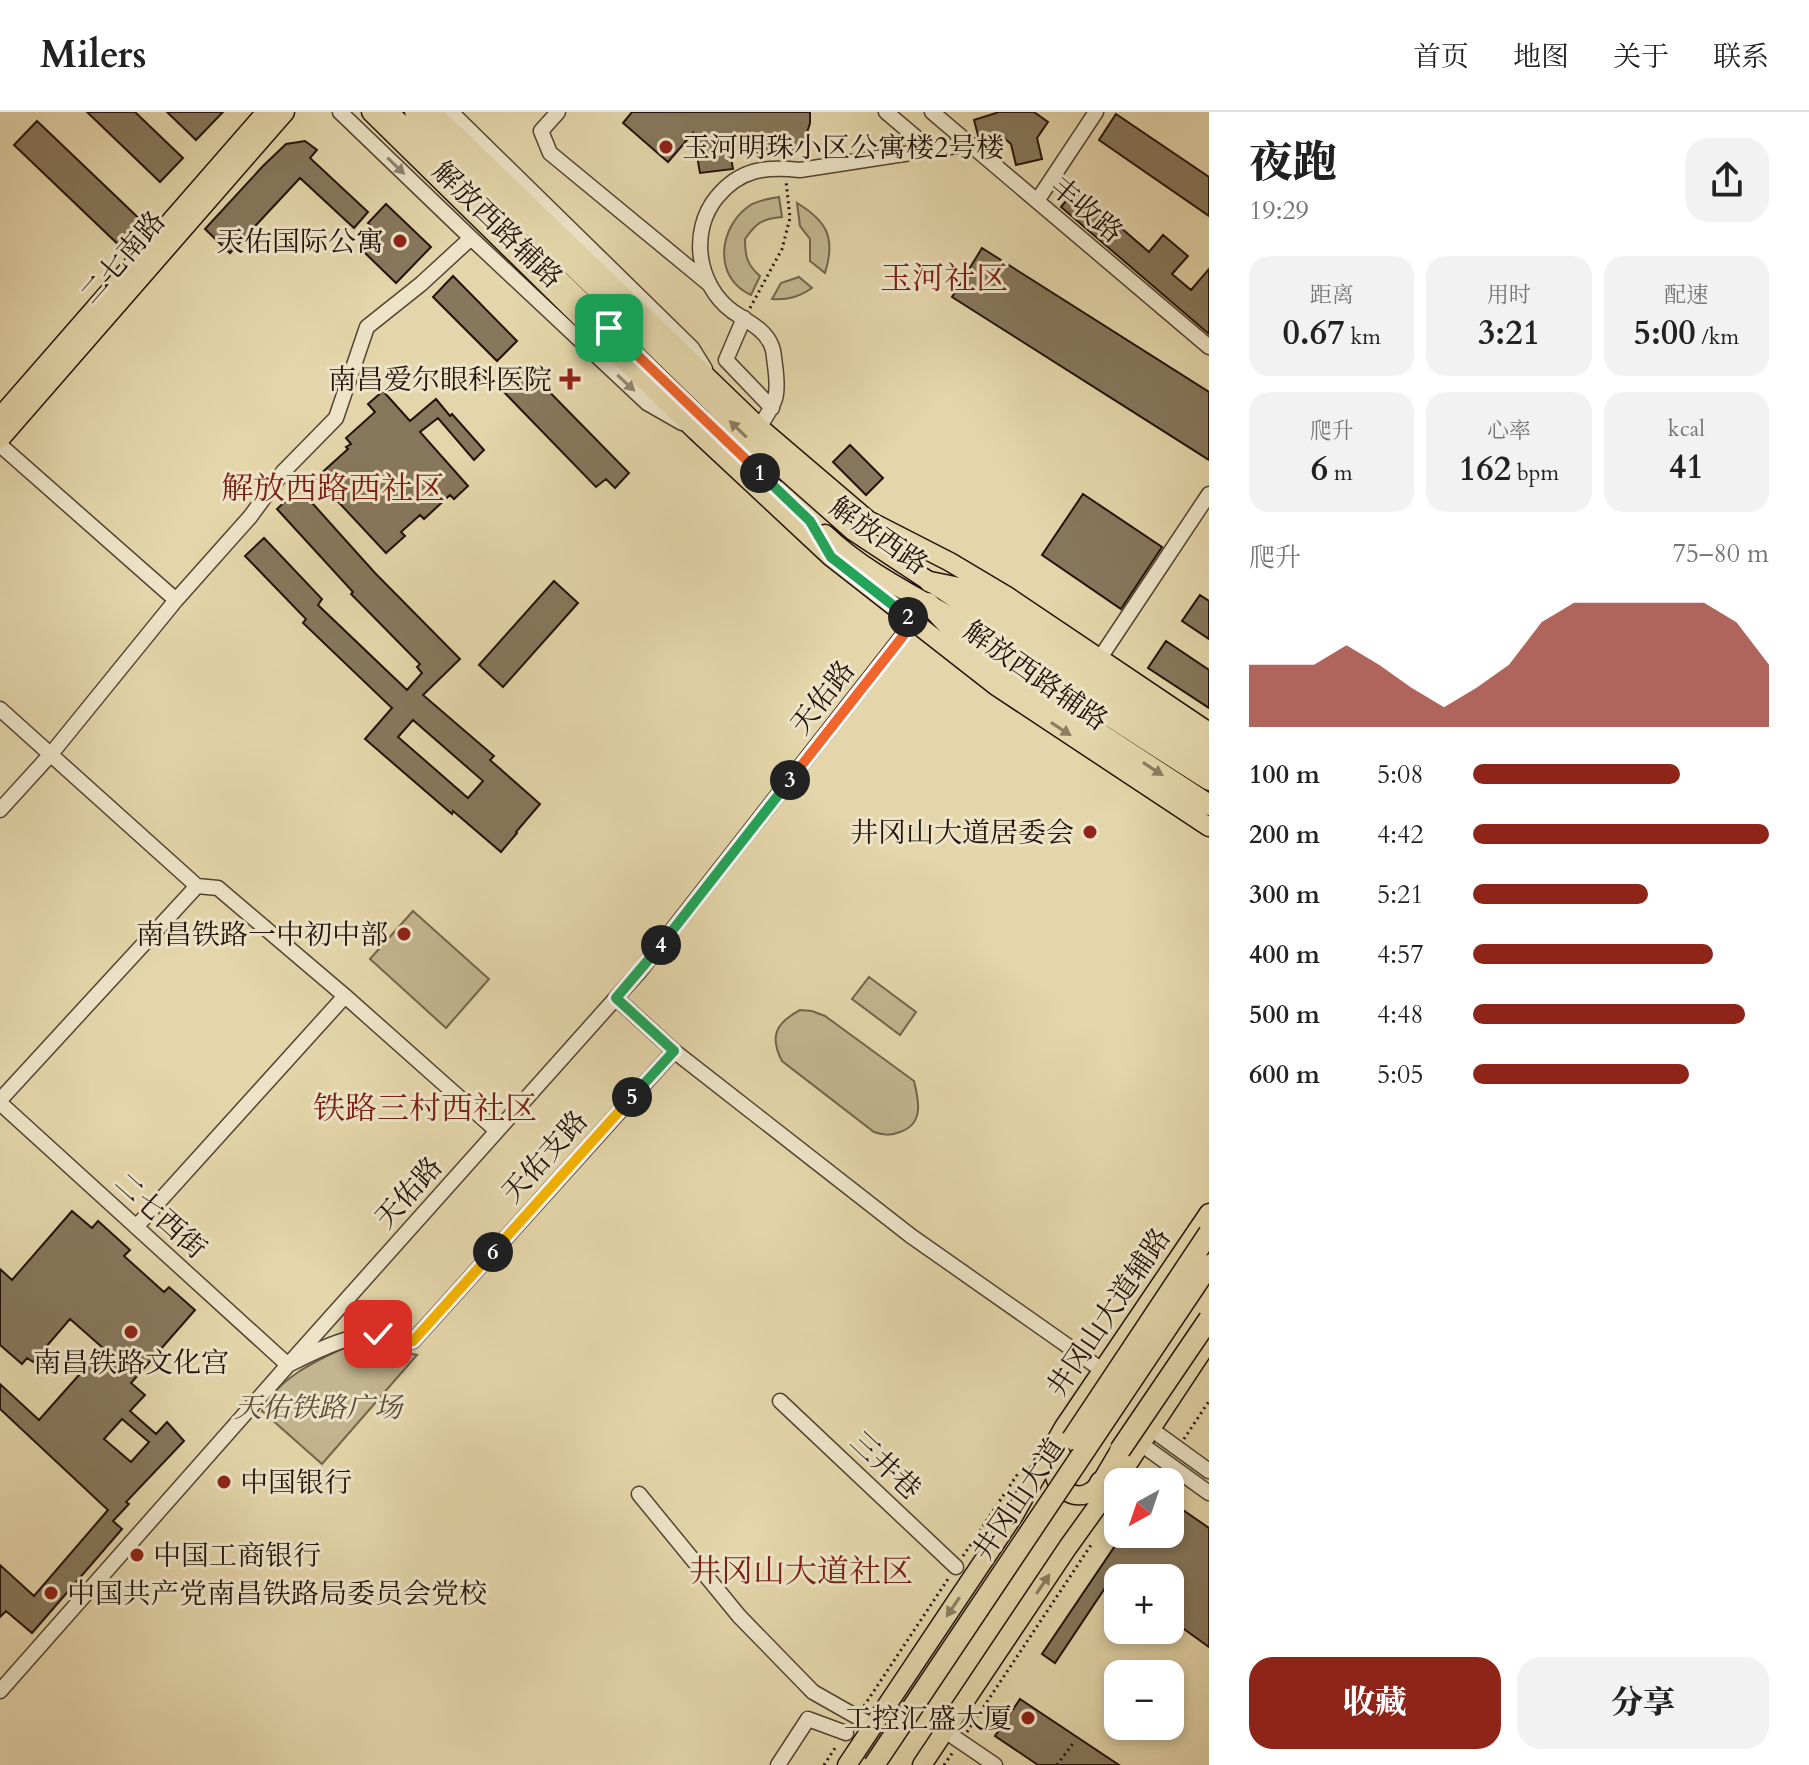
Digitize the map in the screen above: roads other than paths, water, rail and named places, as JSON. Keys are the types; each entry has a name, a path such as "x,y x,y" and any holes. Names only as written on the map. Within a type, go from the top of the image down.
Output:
{"highway":[{"path":"930,582 969,590 1209,746"},
{"path":"928,603 969,648 1209,805"},
{"path":"1066,1446 1209,1233"},
{"name":"井冈山大道","path":"874,1765 1209,1265"},
{"name":"井冈山大道","path":"891,1765 1209,1289"},
{"path":"1120,1450 1209,1319"}],"main road":[{"name":"二七南路","path":"0,417 266,112"},
{"name":"二七南路","path":"0,439 285,112"},
{"name":"解放西路辅路","path":"371,112 696,431 831,557 996,686 1209,827"},
{"name":"解放西路","path":"389,112 682,400 838,547 1209,781"},
{"name":"解放西路","path":"414,112 738,428 853,531 1209,766"},
{"name":"解放西路辅路","path":"432,112 759,427 868,520 996,589 1209,732"},
{"path":"774,440 798,482"},
{"path":"748,479 784,496"},
{"path":"826,507 868,520"},
{"path":"810,521 831,557"},
{"name":"井冈山大道辅路","path":"847,1765 865,1721 1014,1515 1064,1427 1209,1213"},
{"path":"922,1765 1068,1547 1207,1348"},
{"path":"1066,1446 1054,1466 1055,1480 1065,1491 1078,1496 1092,1492 1101,1481"},
{"path":"1014,1515 1066,1446"},
{"path":"1068,1547 1120,1450"}],"street":[{"name":"解放西路辅路","path":"340,112 647,403 696,431"},
{"name":"解放西路辅路","path":"451,112 692,348 716,386"},
{"path":"558,112 541,131 550,153 709,284"},
{"path":"886,112 931,150"},
{"name":"丰收路","path":"932,112 1209,347"},
{"path":"1037,201 1096,112"},
{"path":"759,427 772,408 778,390 772,345 760,329 730,310 717,296 702,266 702,228 717,198 740,177 760,169 800,170 969,144"},
{"path":"0,810 51,754 176,600 250,517 283,472 336,418 367,327 421,284 471,238"},
{"path":"744,318 726,360 772,408"},
{"path":"0,445 176,600"},
{"path":"1100,658 1209,494"},
{"name":"天佑路","path":"0,1691 650,959 928,603"},
{"path":"0,709 197,886 218,888 497,1131"},
{"path":"0,1102 197,886"},
{"path":"136,1227 345,996"},
{"path":"616,998 674,1051 911,1236 1102,1370"},
{"name":"天佑支路","path":"288,1365 352,1337 398,1334 413,1341 674,1051"},
{"name":"二七西街","path":"0,1102 288,1365"},
{"name":"三井巷","path":"780,1401 956,1567"},
{"path":"1146,1436 1178,1449 1209,1471"},
{"path":"1146,1436 1209,1493"},
{"path":"639,1494 739,1616 813,1692 865,1721"},
{"path":"778,1765 822,1697"},
{"path":"808,1719 846,1733"},
{"path":"945,1731 995,1765"}],"place":[{"name":"玉河明珠小区公寓楼2号楼","path":"666,147"},
{"name":"天佑国际公寓","path":"400,241"},
{"name":"南昌爱尔眼科医院","path":"570,379"},
{"name":"井冈山大道居委会","path":"1090,832"},
{"name":"南昌铁路一中初中部","path":"404,934"},
{"name":"南昌铁路文化宫","path":"131,1332"},
{"name":"中国银行","path":"224,1482"},
{"name":"中国工商银行","path":"137,1555"},
{"name":"中国共产党南昌铁路局委员会党校","path":"51,1593"},
{"name":"工控汇盛大厦","path":"1028,1718"}],"district":[{"name":"玉河社区","path":"944,278"},
{"name":"解放西路西社区","path":"333,488"},
{"name":"铁路三村西社区","path":"425,1108"},
{"name":"井冈山大道社区","path":"801,1571"}],"park label":[{"name":"天佑铁路广场","path":"318,1407"}]}
